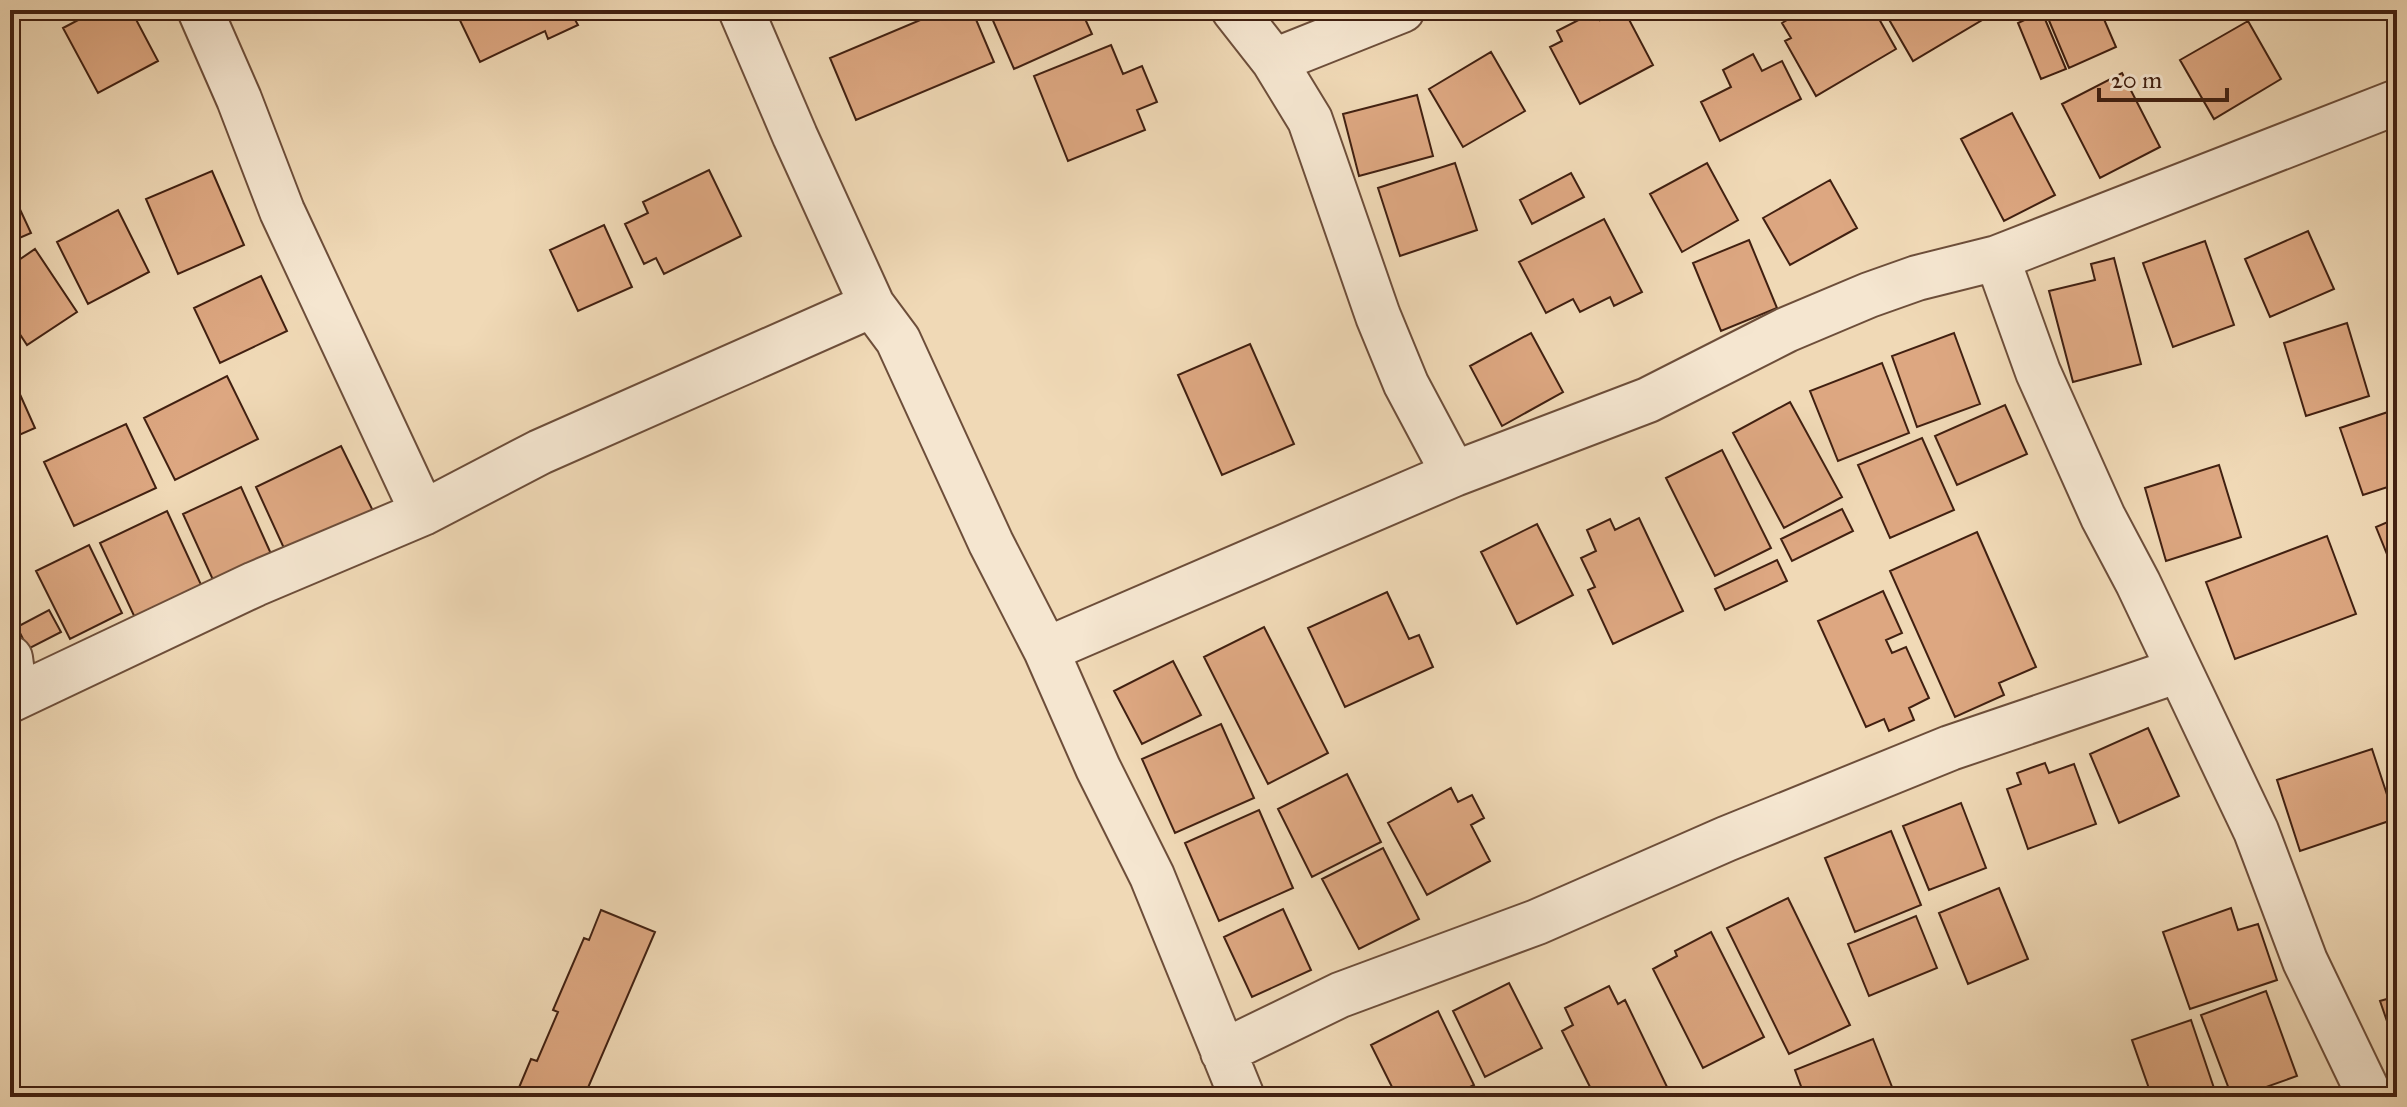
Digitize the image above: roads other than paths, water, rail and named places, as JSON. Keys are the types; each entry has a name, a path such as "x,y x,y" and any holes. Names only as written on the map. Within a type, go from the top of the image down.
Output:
{"street":[{"path":"200,10 239,99 282,211 423,513"},
{"path":"741,10 872,305 898,340 991,543 1046,650 1098,768 1152,876 1242,1097"},
{"path":"1234,10 1274,61 1310,120 1378,316 1406,384 1454,474"},
{"path":"1274,61 1402,10"},
{"path":"1046,650 1454,474 1648,400 1786,330 1869,295 1917,278 1997,258 2396,103"},
{"path":"1997,258 2038,372 2103,517 2256,831 2305,961 2368,1097"},
{"path":"10,700 255,584 423,513 540,452 872,305"},
{"path":"10,658 13,680 10,683"},
{"path":"1223,1052 1340,995 1537,922 1726,839 1950,748 2179,670"}]}
